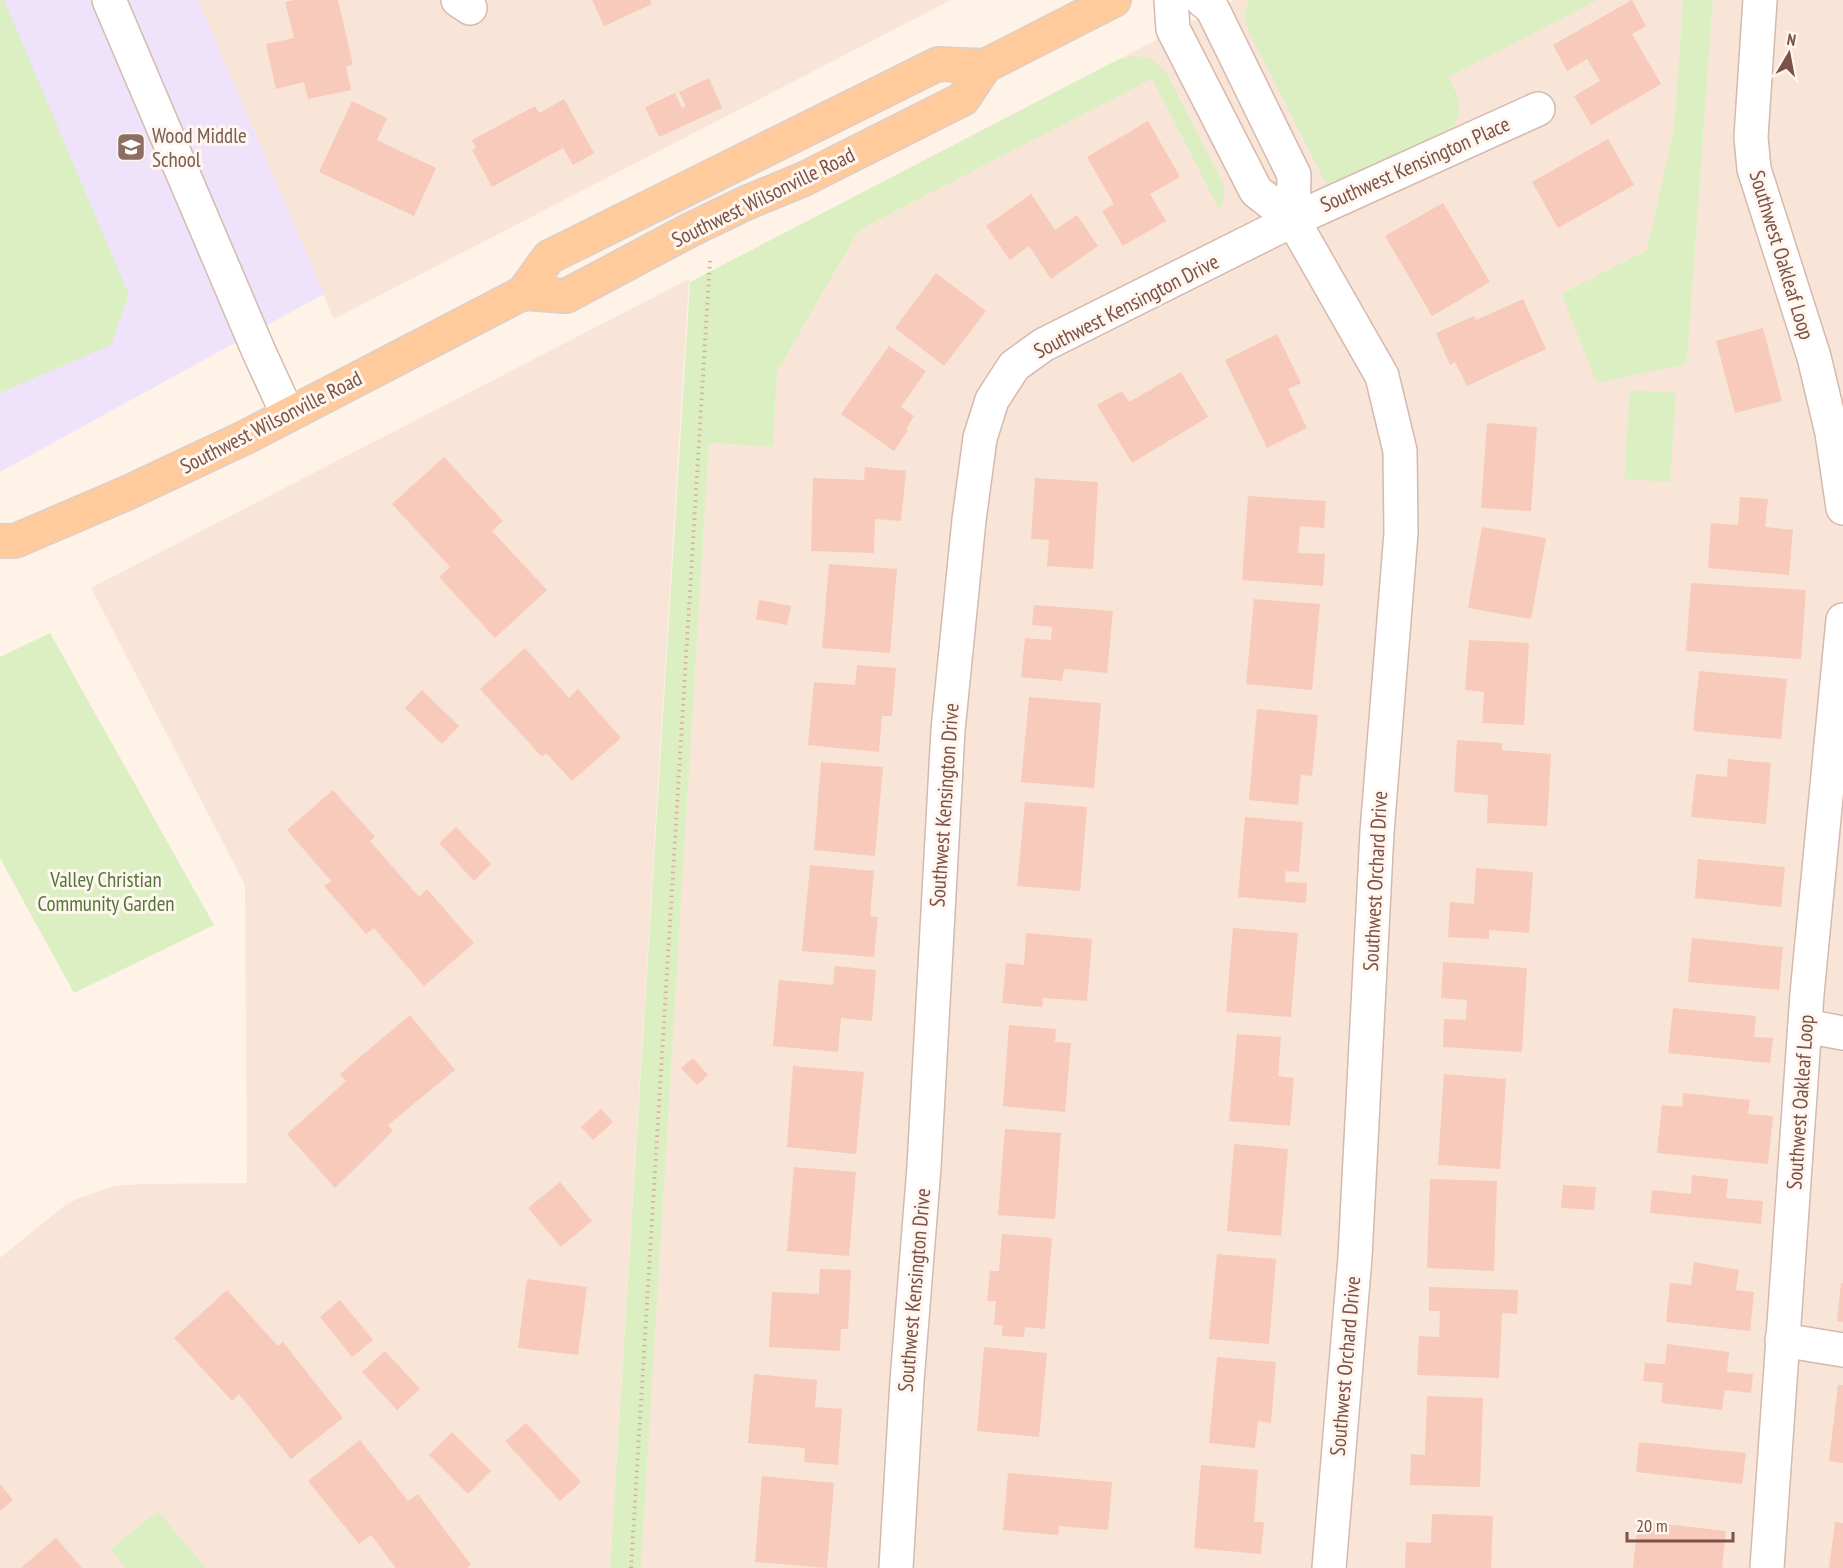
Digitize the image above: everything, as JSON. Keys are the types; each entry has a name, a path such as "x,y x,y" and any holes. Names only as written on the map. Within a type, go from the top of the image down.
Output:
{"main road":[{"name":"Southwest Wilsonville Road","path":"524,293 566,296 746,203 804,179 963,99 985,66 1114,0"},
{"name":"Southwest Wilsonville Road","path":"5,549 246,437 524,293 549,257 876,97 938,64 985,66"}],"street":[{"path":"109,0 288,415"},
{"name":"Southwest Orchard Drive","path":"1171,0 1173,29 1256,191 1293,220 1382,376 1400,451 1401,533 1377,832 1355,1257 1329,1568"},
{"path":"1202,0 1212,9 1294,175 1293,220"},
{"name":"Southwest Oakleaf Loop","path":"1760,0 1751,137 1754,169 1814,357 1832,433 1843,508"},
{"name":"Southwest Kensington Place","path":"1293,220 1538,109"},
{"name":"Southwest Kensington Drive","path":"896,1568 907,1381 924,1167 948,730 969,520 980,438 992,400 1014,366 1043,345 1293,220"},
{"name":"Southwest Oakleaf Loop","path":"1767,1568 1805,1026 1843,632"},
{"path":"1805,1026 1843,1033"},
{"path":"1782,1341 1843,1350"}],"path":[{"path":"631,1568 710,260"}],"shaded area":[{"name":"Wood Middle School","path":"0,0 198,0 324,294 0,472"},
{"path":"198,0 951,0 334,319"},
{"path":"1234,0 1249,0 1245,11 1245,22 1456,90 1449,77 1598,0 1683,0 1674,127 1647,250 1561,294 1597,382 1687,364 1713,0 1843,0 1843,1568 641,1568 709,443 773,447 777,372 859,230 1152,79 1220,210 1223,183 1167,73 1127,57 1119,59"},
{"path":"689,279 610,1568 0,1568 0,1258 64,1206 114,1186 247,1183 245,885 91,588"}],"green space":[{"path":"0,0 4,0 129,295 111,345 0,393"},
{"path":"1249,0 1598,0 1449,77 1456,92 1459,111 1448,133 1331,193 1248,30 1245,15"},
{"path":"1683,0 1713,0 1687,364 1597,383 1561,294 1647,250 1674,127"},
{"path":"1136,56 1151,59 1167,73 1223,183 1224,197 1220,211 1152,79 859,230 777,372 773,447 709,443 641,1568 610,1568 690,282 1119,59"},
{"path":"1630,390 1676,393 1670,482 1624,479"},
{"name":"Valley Christian Community Garden","path":"50,633 214,925 74,993 0,858 0,657"},
{"path":"158,1512 206,1568 126,1568 110,1549"}],"building":[{"path":"338,0 353,65 346,66 351,90 308,99 304,82 276,89 266,44 294,38 285,2"},
{"path":"592,0 650,0 652,4 604,26"},
{"path":"1632,0 1646,26 1632,34 1661,84 1591,125 1574,96 1600,81 1587,59 1567,71 1553,45"},
{"path":"709,78 722,108 659,137 645,107 675,93 682,108 686,106 679,92"},
{"path":"564,99 594,153 573,165 563,148 492,187 472,150 476,148 472,140 535,106 539,113"},
{"path":"352,101 387,118 377,140 436,168 414,216 319,172"},
{"path":"1148,121 1180,177 1150,194 1166,221 1123,246 1102,211 1114,204 1087,157"},
{"path":"1608,139 1634,185 1558,228 1532,182"},
{"path":"1031,194 1055,230 1077,215 1098,246 1051,279 1029,246 1010,260 986,226"},
{"path":"1443,203 1490,282 1432,316 1385,236"},
{"path":"936,273 986,311 944,366 895,328"},
{"path":"1523,299 1546,349 1467,386 1455,362 1450,365 1436,333 1474,316 1476,320"},
{"path":"1763,328 1782,401 1735,413 1716,341"},
{"path":"1277,334 1301,383 1288,389 1307,428 1267,448 1225,360"},
{"path":"889,346 926,371 901,407 914,416 894,451 841,414"},
{"path":"1181,372 1208,417 1132,463 1097,405 1122,391 1129,402"},
{"path":"1487,423 1537,427 1531,511 1481,508"},
{"path":"444,457 503,521 492,531 547,590 495,638 439,577 450,567 392,504"},
{"path":"865,467 906,471 901,521 875,519 874,553 811,551 813,478 864,480"},
{"path":"1035,478 1098,482 1093,569 1047,566 1049,540 1031,539"},
{"path":"1248,496 1326,501 1324,528 1300,526 1298,553 1325,554 1323,586 1242,580"},
{"path":"1740,497 1768,499 1765,527 1793,530 1789,575 1708,568 1711,523 1738,525"},
{"path":"1482,527 1546,538 1531,619 1468,608"},
{"path":"829,564 897,569 890,653 822,648"},
{"path":"1691,583 1806,590 1801,659 1686,651"},
{"path":"1254,599 1320,604 1312,690 1246,684"},
{"path":"759,600 791,606 787,625 756,619"},
{"path":"1034,605 1113,611 1107,673 1064,669 1062,681 1021,677 1025,638 1051,640 1052,627 1032,625"},
{"path":"1469,640 1529,643 1524,725 1482,723 1484,692 1465,690"},
{"path":"525,648 569,698 578,689 621,738 572,781 546,753 542,757 480,689"},
{"path":"857,665 896,668 892,716 882,716 879,752 808,745 814,682 855,685"},
{"path":"1699,671 1787,679 1781,739 1693,731"},
{"path":"422,690 459,726 442,744 405,708"},
{"path":"1029,697 1101,703 1094,788 1021,782"},
{"path":"1257,709 1318,715 1312,776 1301,775 1298,805 1249,800"},
{"path":"1457,740 1502,743 1502,750 1551,754 1547,826 1487,823 1488,795 1454,792"},
{"path":"1728,759 1771,763 1766,824 1691,817 1696,774 1727,777"},
{"path":"821,762 883,767 875,856 814,850"},
{"path":"333,790 375,837 370,841 419,897 427,889 474,943 424,986 374,928 366,934 324,886 331,881 287,830"},
{"path":"1025,802 1087,807 1080,891 1017,886"},
{"path":"1245,817 1303,822 1299,872 1286,871 1285,882 1307,883 1306,903 1238,897"},
{"path":"456,827 491,864 474,881 439,843"},
{"path":"1698,859 1785,867 1781,907 1695,898"},
{"path":"810,865 874,871 870,916 878,917 874,957 802,951"},
{"path":"1476,868 1533,872 1529,933 1489,930 1489,939 1448,937 1450,902 1474,904"},
{"path":"1233,928 1298,933 1291,1017 1226,1012"},
{"path":"1026,933 1092,939 1087,1001 1043,998 1042,1007 1002,1003 1006,963 1024,965"},
{"path":"1692,938 1783,947 1779,990 1688,982"},
{"path":"1443,962 1527,968 1522,1052 1443,1047 1444,1019 1466,1020 1467,1000 1441,998"},
{"path":"835,966 876,970 872,1021 841,1018 838,1052 773,1046 779,980 833,985"},
{"path":"1673,1008 1756,1016 1754,1037 1773,1038 1770,1063 1668,1053"},
{"path":"410,1015 455,1070 388,1125 393,1131 335,1188 287,1134 346,1081 340,1074"},
{"path":"1009,1025 1056,1029 1055,1042 1071,1043 1065,1112 1003,1106"},
{"path":"1237,1034 1281,1037 1278,1076 1294,1078 1290,1126 1229,1121"},
{"path":"693,1058 708,1075 697,1085 681,1068"},
{"path":"793,1066 864,1072 856,1154 787,1147"},
{"path":"1444,1074 1506,1079 1500,1169 1438,1165"},
{"path":"1683,1093 1750,1100 1748,1114 1773,1116 1768,1164 1657,1153 1662,1105 1682,1107"},
{"path":"601,1109 613,1122 593,1140 581,1127"},
{"path":"1005,1129 1061,1133 1055,1219 998,1215"},
{"path":"1234,1144 1288,1149 1281,1236 1227,1231"},
{"path":"794,1167 856,1172 849,1256 787,1251"},
{"path":"1692,1175 1728,1179 1726,1198 1763,1201 1761,1224 1650,1213 1652,1190 1691,1194"},
{"path":"1430,1179 1497,1181 1494,1271 1427,1268"},
{"path":"560,1182 592,1221 561,1247 528,1208"},
{"path":"1563,1185 1596,1187 1594,1210 1561,1208"},
{"path":"1002,1234 1052,1238 1045,1329 1025,1327 1024,1337 1002,1336 1003,1325 994,1325 996,1301 987,1301 990,1271 999,1271"},
{"path":"1217,1254 1276,1259 1269,1344 1209,1339"},
{"path":"1694,1262 1739,1270 1736,1290 1754,1292 1750,1331 1666,1322 1670,1283 1691,1285"},
{"path":"820,1269 851,1270 848,1329 841,1329 840,1351 769,1347 772,1292 819,1294"},
{"path":"527,1279 587,1287 578,1355 518,1348"},
{"path":"1841,1283 1843,1283 1843,1322 1837,1321"},
{"path":"1429,1287 1518,1290 1517,1314 1502,1313 1499,1378 1417,1375 1419,1336 1439,1337 1440,1311 1429,1311"},
{"path":"227,1290 278,1346 283,1342 343,1418 291,1459 239,1394 232,1401 174,1338"},
{"path":"340,1300 373,1340 352,1357 320,1317"},
{"path":"1667,1344 1729,1352 1727,1372 1753,1374 1751,1393 1725,1390 1722,1410 1661,1403 1663,1383 1643,1381 1645,1363 1665,1364"},
{"path":"984,1347 1047,1353 1039,1437 977,1431"},
{"path":"385,1351 420,1389 397,1410 362,1372"},
{"path":"1217,1357 1276,1362 1271,1423 1258,1421 1255,1448 1209,1443"},
{"path":"754,1374 817,1380 815,1407 842,1409 838,1465 804,1462 805,1448 748,1443"},
{"path":"1838,1385 1843,1385 1843,1463 1829,1461"},
{"path":"1427,1396 1483,1398 1480,1487 1410,1485 1411,1454 1425,1455"},
{"path":"526,1423 581,1482 560,1501 505,1441"},
{"path":"452,1432 491,1471 468,1494 429,1455"},
{"path":"360,1440 408,1501 418,1494 471,1565 467,1568 396,1568 371,1535 359,1544 308,1481"},
{"path":"1639,1442 1746,1453 1742,1484 1636,1472"},
{"path":"1201,1465 1258,1470 1254,1522 1264,1522 1261,1554 1194,1548"},
{"path":"1008,1473 1112,1482 1108,1530 1059,1526 1058,1535 1003,1530"},
{"path":"762,1476 834,1483 827,1568 755,1562"},
{"path":"0,1484 13,1500 0,1511"},
{"path":"1432,1514 1493,1516 1491,1568 1405,1568 1406,1542 1431,1543"},
{"path":"1638,1521 1726,1531 1722,1568 1633,1568"},
{"path":"1835,1522 1843,1523 1843,1568 1829,1568"},
{"path":"56,1538 82,1568 21,1568"}],"place":[{"name":"Wood Middle School","path":"131,147"}]}
